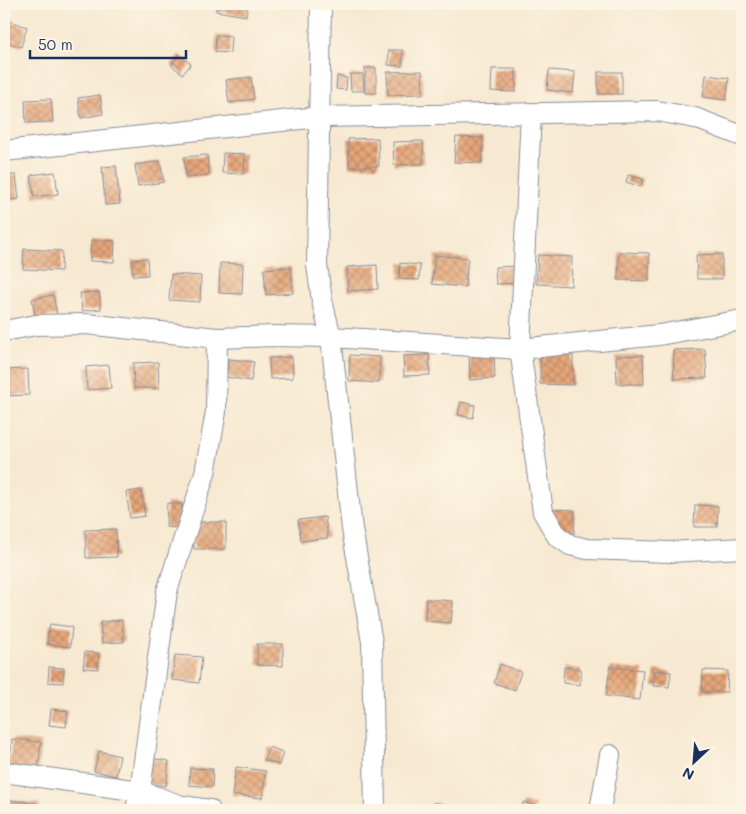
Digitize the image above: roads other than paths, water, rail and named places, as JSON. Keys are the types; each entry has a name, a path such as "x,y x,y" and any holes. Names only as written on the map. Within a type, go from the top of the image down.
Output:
{"street":[{"path":"321,4 316,265 322,301 332,338 352,529 372,642 375,810"},
{"path":"4,151 319,117 657,111 695,118 742,136"},
{"path":"531,113 520,349 543,512 557,536 570,545 587,549 670,552 742,548"},
{"path":"4,331 36,325 86,324 217,338 273,336 332,338 520,349 659,335 742,320"},
{"path":"138,801 167,591 204,473 216,412 217,338"},
{"path":"600,810 610,755"},
{"path":"4,772 138,801 210,810"}]}
